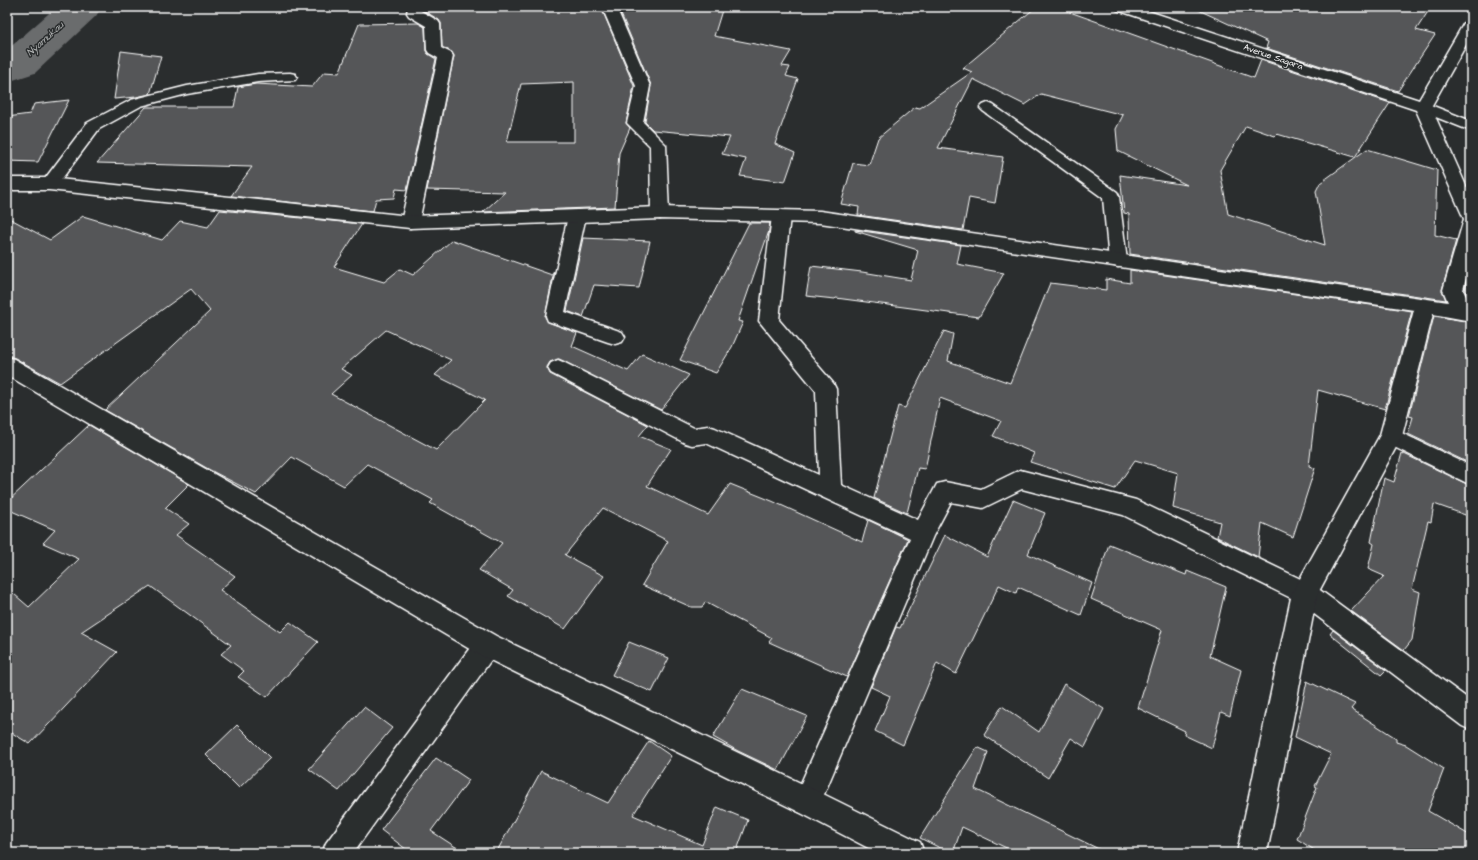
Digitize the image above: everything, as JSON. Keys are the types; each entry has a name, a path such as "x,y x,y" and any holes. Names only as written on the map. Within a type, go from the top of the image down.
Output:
{"street":[{"name":"Avenue Sagara","path":"1122,7 1423,108"},
{"path":"1471,23 1423,108 1471,217"},
{"path":"7,184 49,184 410,222 660,213 820,217 1425,305 1466,313"},
{"path":"1466,313 1454,290 1471,222"},
{"path":"1252,853 1305,593 1391,436 1425,305"},
{"path":"7,365 487,645 807,801 909,853"}],"lane":[{"path":"410,222 446,56 434,50 433,24 414,13 415,7"},
{"path":"609,7 643,86 635,123 658,145 660,213"},
{"path":"49,184 93,126 136,103 188,90 258,78 290,77"},
{"path":"988,108 1112,196 1118,261"},
{"path":"1423,108 1471,126"},
{"path":"577,216 555,316 615,337"},
{"path":"781,216 769,321 826,389 830,490"},
{"path":"558,368 692,436 708,434 923,533"},
{"path":"1391,436 1471,476"},
{"path":"807,801 923,533 945,491 983,499 1020,479 1128,508 1305,593 1471,717"},
{"path":"336,853 487,645"}],"building":[{"path":"423,7 601,7 634,86 626,123 630,128 619,153 615,207 483,212 505,192 427,190 454,56 452,52 442,47 441,23 439,20 423,10","holes":["574,82 574,142 507,142 521,84"]},
{"path":"618,7 723,7 714,36 791,51 782,66 790,67 786,76 798,79 775,144 795,153 785,182 740,176 746,159 722,154 730,137 653,130 645,122 651,85"},
{"path":"1036,7 1056,7 1254,78 1261,60 1390,103 1355,157 1277,134 1275,136 1246,126 1220,170 1228,214 1325,245 1316,191 1320,183 1367,149 1437,170 1435,235 1456,240 1442,290 1446,300 1130,254 1129,214 1124,213 1120,175 1187,185 1118,151 1116,129 1123,115 1041,94 1025,105 973,79 938,148 1003,157 995,203 969,198 963,230 858,215 859,207 841,204 853,163 869,165 878,138 915,107 920,108 972,72 963,68"},
{"path":"1192,7 1431,7 1416,30 1435,35 1398,91 1266,48 1268,42"},
{"path":"418,23 425,27 426,51 436,59 407,190 396,189 394,198 376,199 373,211 231,196 252,167 97,163 146,107 234,107 238,87 256,84 312,87 324,72 339,73 359,24"},
{"path":"121,51 161,56 150,94 114,99"},
{"path":"69,100 38,162 7,161 7,117 30,114 34,104"},
{"path":"220,210 362,224 334,267 384,282 400,269 413,275 452,240 552,275 554,271 545,317 548,322 577,333 572,346 628,371 642,354 689,375 661,410 559,359 550,362 547,367 550,374 648,425 639,436 671,449 647,486 708,515 730,484 772,501 862,542 868,520 908,539 847,677 769,642 772,638 705,602 702,607 691,607 642,585 668,541 603,508 565,555 604,576 565,629 508,596 513,590 479,570 502,543 430,503 433,500 367,464 344,486 292,457 256,494 210,470 105,410 210,311 191,289 60,383 15,358 7,356 7,217 50,240 83,216 162,240 180,221 208,227","holes":["386,330 451,360 435,375 485,400 436,450 331,394 352,375 341,369"]},
{"path":"749,223 770,223 769,231 738,321 743,322 732,347 716,373 680,360"},
{"path":"855,230 961,245 957,264 1004,273 979,317 836,298 806,296 811,266 911,280 918,250"},
{"path":"583,238 650,241 639,288 594,285 583,317 567,311"},
{"path":"1471,264 1471,303 1465,290"},
{"path":"1130,270 1412,311 1385,409 1318,390 1309,466 1315,468 1293,537 1262,523 1258,557 1217,537 1220,522 1173,508 1178,473 1135,460 1115,489 1030,462 1034,453 993,436 1001,421 940,398 925,469 918,468 907,513 874,498 898,406 905,408 944,331 953,334 948,361 1010,383 1050,283 1106,290 1106,279 1130,283"},
{"path":"1434,316 1471,322 1471,464 1408,434 1413,417 1409,416"},
{"path":"89,425 189,484 165,508 189,524 176,535 235,576 220,590 280,632 290,622 318,642 267,697 238,677 244,671 221,654 231,645 150,586 81,632 117,652 30,744 7,730 7,588 29,607 79,559 43,543 55,530 7,509 7,502"},
{"path":"1402,453 1471,486 1471,517 1434,504 1431,522 1428,521 1412,589 1420,592 1412,640 1404,650 1351,611 1384,576 1368,569 1374,544 1371,542 1384,478 1394,482"},
{"path":"1013,500 1045,513 1028,554 1092,583 1081,615 1018,587 1016,593 999,585 956,674 937,663 903,745 875,731 890,696 871,687 896,627 900,628 945,535 987,557"},
{"path":"1109,544 1186,575 1187,571 1226,587 1210,656 1241,670 1230,716 1221,712 1212,748 1184,735 1185,731 1138,708 1162,630 1091,599"},
{"path":"1333,630 1386,670 1381,675 1330,634"},
{"path":"629,642 669,658 652,692 612,675"},
{"path":"1307,681 1355,704 1351,709 1396,738 1396,742 1406,745 1444,769 1428,811 1471,836 1471,853 1319,853 1297,839 1317,787 1315,786 1331,754 1295,737"},
{"path":"1064,684 1104,709 1085,747 1071,738 1048,778 984,735 1002,706 1039,732"},
{"path":"742,689 807,716 778,770 713,737"},
{"path":"364,707 392,728 339,791 309,769"},
{"path":"237,725 270,758 239,788 206,755"},
{"path":"649,741 671,756 633,815 702,845 717,807 748,820 736,853 496,853 541,771 608,803"},
{"path":"977,747 988,752 975,789 1107,853 1017,853 962,827 953,853 950,853 920,838"},
{"path":"436,758 469,780 431,831 465,853 411,853 381,830"}],"waterway":[{"name":"Nyamukau","path":"7,68 19,63 81,7"}]}
